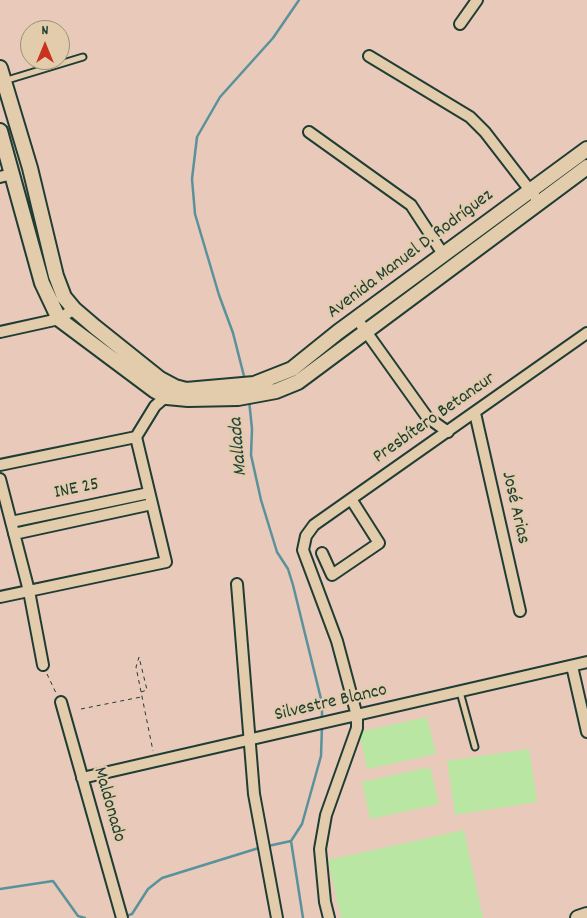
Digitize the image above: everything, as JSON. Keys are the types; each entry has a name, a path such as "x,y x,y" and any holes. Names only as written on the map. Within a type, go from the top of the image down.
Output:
{"street":[{"path":"460,24 477,0"},
{"path":"369,56 470,117 485,132 539,202"},
{"path":"1,77 30,168 56,276 64,297 74,309 160,379 171,392"},
{"path":"0,131 6,175 42,282 59,319 154,390 171,392 188,399 255,389"},
{"path":"309,132 412,205 443,254"},
{"name":"Avenida Manuel D. Rodríguez","path":"255,389 292,369 443,254 587,149"},
{"name":"Avenida Manuel D. Rodríguez","path":"255,389 276,391 298,382 316,370 587,167"},
{"path":"0,332 59,319 74,309"},
{"path":"357,319 427,417 448,432"},
{"name":"Presbítero Betancur","path":"357,716 337,641 303,550 306,536 314,525 587,334"},
{"path":"0,598 166,562 136,437 155,406 171,392"},
{"name":"José Arias","path":"475,413 520,611"},
{"path":"0,465 136,437"},
{"path":"0,480 29,591 43,664"},
{"name":"INE 25","path":"11,522 150,493"},
{"path":"322,553 332,575 379,543 351,499"},
{"name":"INE 25","path":"14,534 152,504"},
{"path":"236,584 254,794 277,918"},
{"name":"Silvestre Blanco","path":"82,778 250,741 587,662"},
{"path":"572,666 587,732"},
{"name":"Maldonado","path":"61,702 121,916"},
{"path":"329,918 325,902 320,849 326,815 357,728 357,716"},
{"path":"578,918 587,915"}],"lane":[{"path":"1,77 83,57"},
{"path":"460,692 475,747"}],"path":[{"path":"141,692 147,690 139,657 136,666 141,692 142,697 156,762"},
{"path":"43,664 61,702"},
{"path":"81,709 142,697"}],"green space":[{"path":"427,717 436,754 367,769 359,732"},
{"path":"529,749 537,802 455,815 447,761"},
{"path":"430,767 439,804 370,819 362,782"},
{"path":"464,830 483,918 341,918 328,860"}],"waterway":[{"name":"Mallada","path":"245,380 233,333 219,295 195,214 192,179 197,137 220,97 273,38 299,0"},
{"name":"Mallada","path":"249,400 252,429 251,455 261,500 277,552 288,569 293,585 322,703 322,721"},
{"name":"Mallada","path":"303,918 291,841 302,824 321,756 322,726"},
{"path":"268,846 291,841"},
{"path":"123,917 132,914 148,889 162,878 262,847"},
{"path":"0,889 53,881 78,916 85,918"}]}
